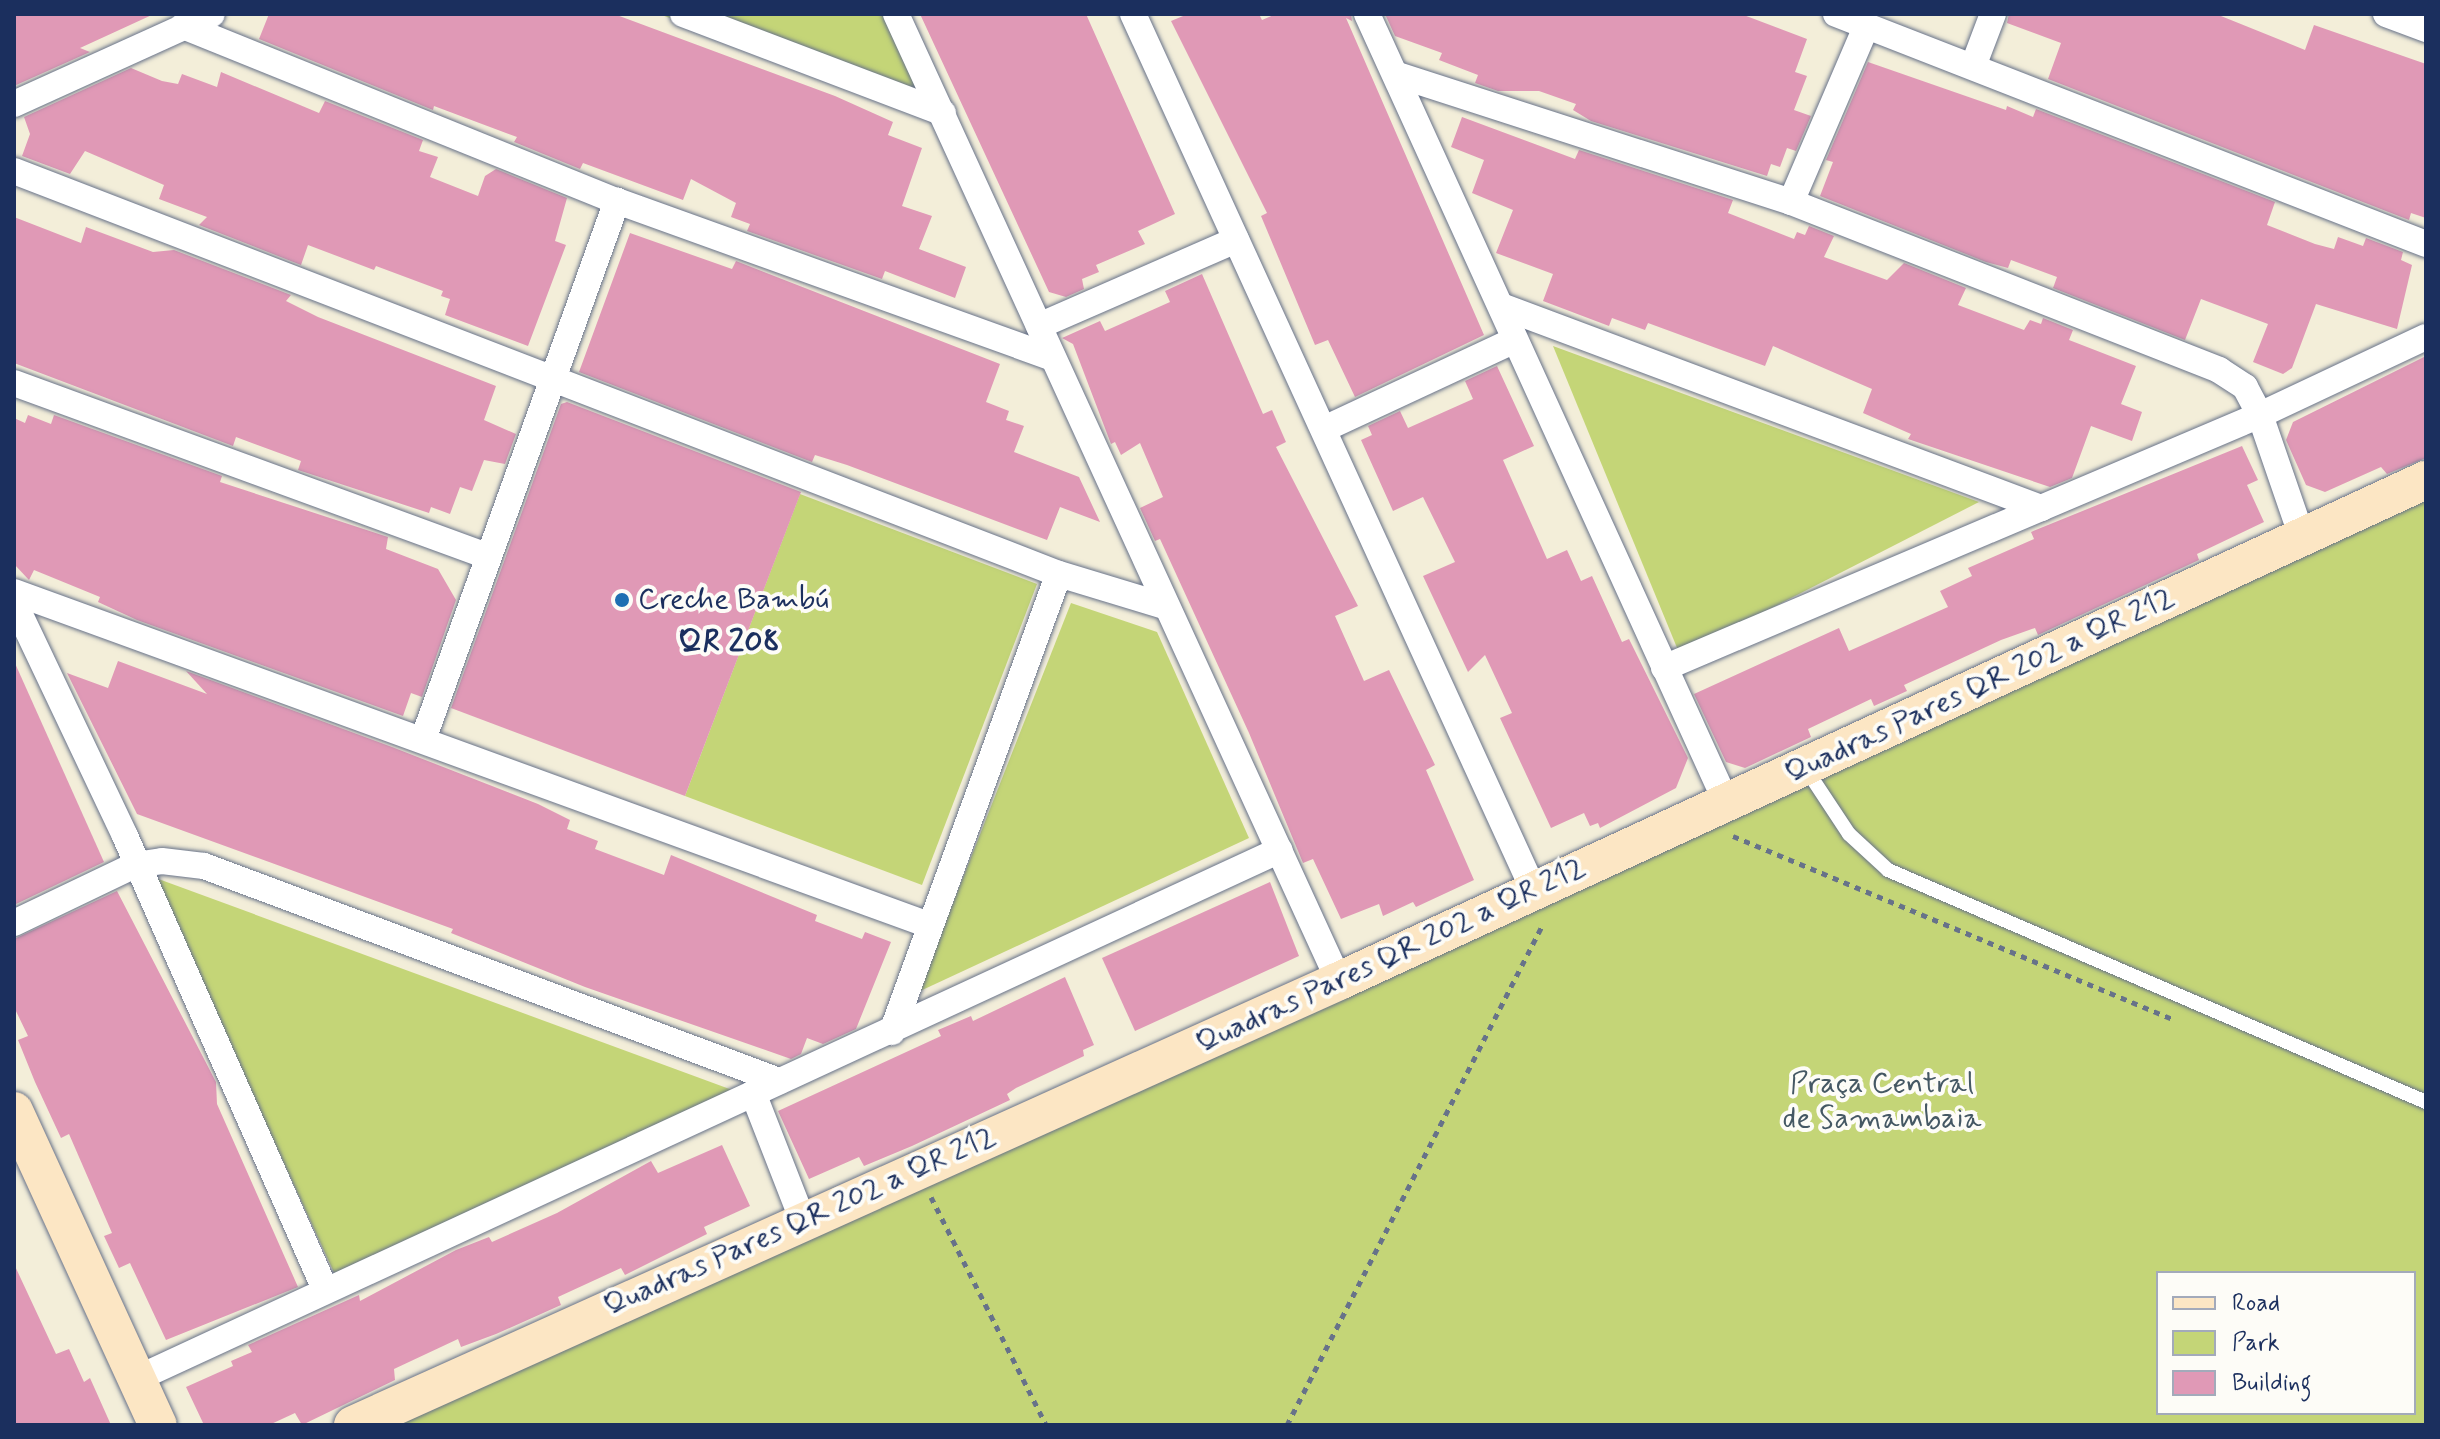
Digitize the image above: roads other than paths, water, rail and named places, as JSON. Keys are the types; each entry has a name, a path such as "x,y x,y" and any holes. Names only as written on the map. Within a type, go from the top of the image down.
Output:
{"street":[{"path":"683,14 943,113"},
{"path":"896,14 1164,606 1339,981"},
{"path":"1133,14 1539,904"},
{"path":"1367,14 1398,75 1501,306 1513,341 1664,668 1726,818"},
{"path":"1836,14 1974,64 2426,244"},
{"path":"1974,64 1993,14"},
{"path":"2386,14 2426,29"},
{"path":"14,104 202,18 617,201 1051,357"},
{"path":"1791,202 1866,27"},
{"path":"1398,75 1791,202 2219,370 2245,387 2260,415 2302,537"},
{"path":"14,171 1059,574 1164,606"},
{"path":"424,737 487,556 555,382 617,201"},
{"path":"1039,326 1236,240"},
{"path":"1501,306 2041,508"},
{"path":"1664,668 2260,415 2426,337"},
{"path":"1324,429 1513,341"},
{"path":"14,383 487,556"},
{"name":"Quadras Pares QR 202 a QR 212","path":"353,1425 802,1219 1339,981 1539,904 1726,818 1806,769 2426,480"},
{"path":"892,1032 1059,574"},
{"path":"14,592 424,737 929,925"},
{"path":"14,602 325,1290"},
{"path":"136,1379 1280,850"},
{"path":"14,923 135,865 162,861 204,866 779,1081"},
{"path":"753,1093 802,1219"},
{"path":"14,1111 158,1425"}],"lane":[{"path":"1806,769 1849,834 1888,870 2426,1102"}],"place":[{"name":"Creche Bambú","path":"622,600"}],"district":[{"name":"QR 208","path":"729,642"}],"park label":[{"name":"Praça Central de Samambaia","path":"1882,1101"}]}
